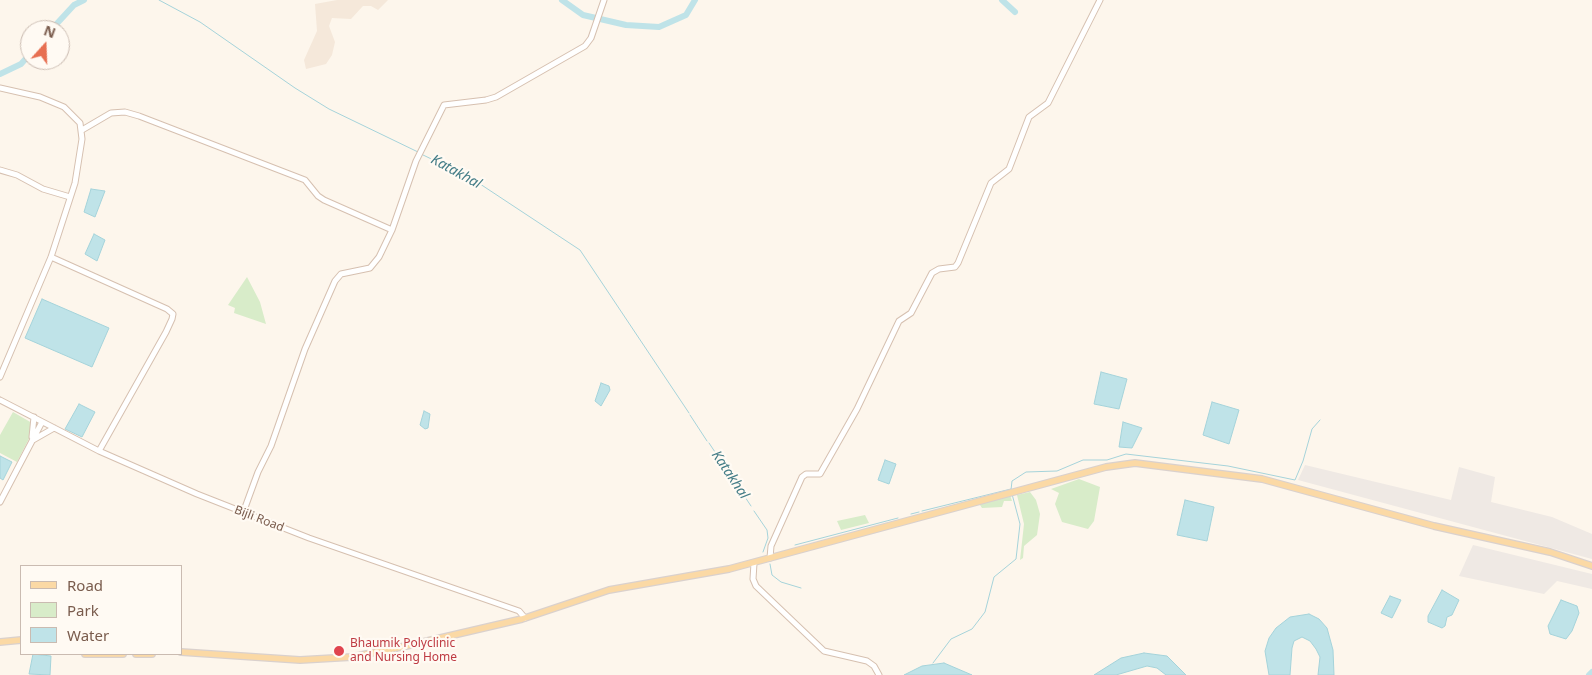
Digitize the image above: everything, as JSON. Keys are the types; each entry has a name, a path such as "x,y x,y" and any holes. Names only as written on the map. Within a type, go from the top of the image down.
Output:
{"main road":[{"path":"182,652 272,660 340,658 468,633 525,618 609,590 681,579 754,563 1029,487 1106,467 1135,463 1251,477 1434,526 1550,552 1592,566"},
{"path":"0,642 20,640"}],"street":[{"path":"243,513 258,472 271,446 303,355 335,282 341,274 370,268 379,257 392,230 416,161 444,105 496,97 585,46 591,38 604,0"},
{"path":"770,558 773,540 802,477 806,474 820,474 857,409 899,321 911,313 932,273 938,269 955,267 958,263 991,182 1009,169 1029,117 1048,103 1100,0"},
{"path":"0,88 56,102 77,118 82,130 79,164 51,257 0,377"},
{"path":"82,130 111,113 125,112 140,116 305,180 318,196 324,200 392,230"},
{"path":"0,170 17,175 43,189 70,197"},
{"path":"51,257 167,309 172,314 172,319 166,332 99,451"},
{"name":"Bijli Road","path":"0,400 99,451 243,513 519,611 525,618"},
{"path":"32,440 34,417"},
{"path":"0,502 42,422"},
{"path":"32,440 54,428"},
{"path":"754,563 753,579 756,586 824,651 862,658 874,666 879,675"}],"shaded area":[{"path":"337,0 388,0 378,10 371,6 363,6 351,19 332,18 329,26 335,42 332,55 326,64 306,69 304,60 317,31 315,4"},
{"path":"1305,465 1451,500 1459,467 1495,477 1491,502 1552,517 1592,534 1592,559 1298,480"},
{"path":"1473,545 1592,574 1592,589 1557,581 1544,594 1459,576"}],"green space":[{"path":"247,277 260,302 266,324 234,313 235,308 228,305"},
{"path":"13,412 32,423 33,431 17,462 0,453 0,435"},
{"path":"1079,479 1100,487 1094,521 1088,529 1062,522 1055,504 1059,493 1051,489"},
{"path":"1030,492 1036,500 1040,514 1037,535 1024,546 1023,558 1020,560 1024,524 1017,495"},
{"path":"1010,495 1012,501 1004,501 1002,507 982,508 978,502"},
{"path":"865,515 869,523 841,530 837,521"}],"water":[{"path":"91,189 105,191 95,217 84,212"},
{"path":"94,234 105,240 97,261 85,254"},
{"path":"42,299 109,328 92,367 25,338"},
{"path":"1101,372 1127,379 1119,409 1094,404"},
{"path":"601,383 609,386 610,390 601,406 595,401"},
{"path":"1212,402 1239,410 1229,444 1203,435"},
{"path":"79,404 95,412 82,437 65,429"},
{"path":"424,411 430,414 428,428 425,429 420,425"},
{"path":"1123,422 1142,428 1132,448 1119,447"},
{"path":"0,456 12,462 3,480 0,478"},
{"path":"885,460 896,464 889,484 878,480"},
{"path":"1185,500 1214,507 1207,541 1177,535"},
{"path":"1442,590 1459,600 1452,615 1447,617 1445,626 1442,628 1428,622 1428,616"},
{"path":"1390,596 1401,600 1392,618 1381,613"},
{"path":"1561,600 1577,606 1579,613 1572,631 1566,639 1550,634 1548,626"},
{"path":"1309,614 1319,619 1327,628 1333,650 1334,675 1318,675 1320,657 1310,641 1302,637 1294,641 1290,675 1269,675 1265,651 1269,638 1276,628 1290,617"},
{"path":"1144,653 1167,656 1186,675 1166,675 1157,668 1147,666 1116,675 1094,675 1121,658"},
{"path":"33,655 51,656 50,675 29,674"},
{"path":"944,663 972,675 904,675 922,666"}],"waterway":[{"name":"Katakhal","path":"60,20 74,5 84,0"},
{"name":"Katakhal","path":"159,0 200,22 295,88 329,109 418,152"},
{"name":"Katakhal","path":"562,0 583,15 626,25 659,27 686,15 695,0"},
{"name":"Katakhal","path":"1002,0 1015,12"},
{"name":"Katakhal","path":"0,74 20,64"},
{"name":"Katakhal","path":"421,154 471,178 580,250 689,413"},
{"name":"Katakhal","path":"690,415 707,441"},
{"path":"1011,490 1012,481 1026,472 1057,471 1083,460 1107,460 1126,454 1228,466 1295,480 1303,461 1312,429 1320,420"},
{"name":"Katakhal","path":"709,443 751,506"},
{"path":"922,511 1011,489"},
{"path":"933,663 951,639 972,629 985,612 994,577 1016,559 1020,524 1012,494"},
{"name":"Katakhal","path":"754,511 767,530 768,538 763,552"},
{"path":"911,514 919,512"},
{"path":"795,545 898,518"},
{"name":"Katakhal","path":"770,564 772,575 781,582 801,588"},
{"path":"1589,675 1592,672"}],"place":[{"name":"Bhaumik Polyclinic and Nursing Home","path":"339,651"}]}
